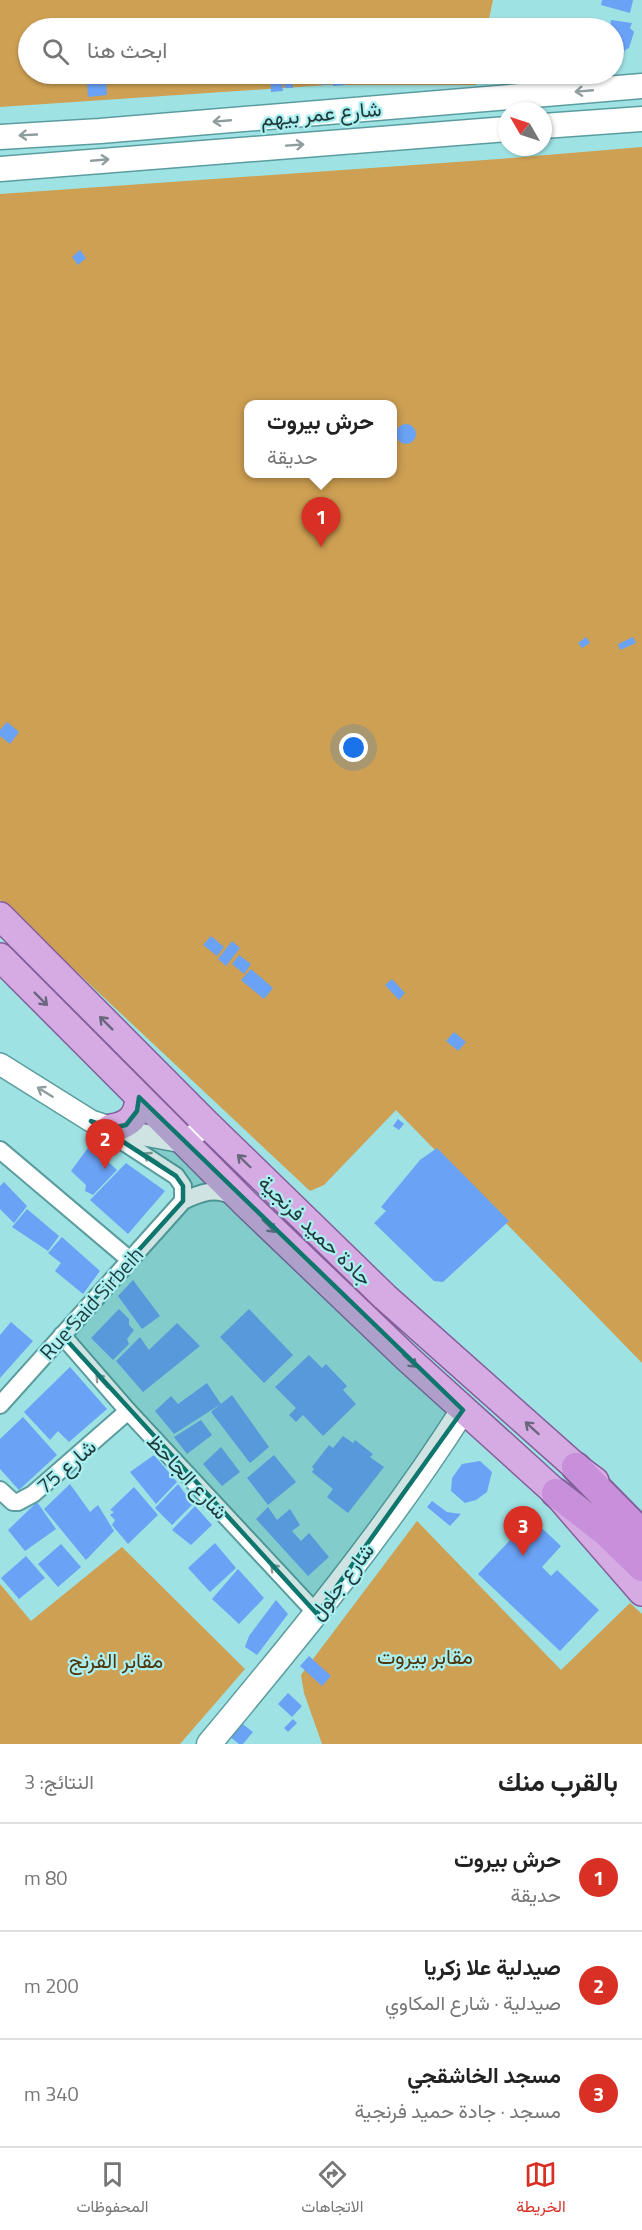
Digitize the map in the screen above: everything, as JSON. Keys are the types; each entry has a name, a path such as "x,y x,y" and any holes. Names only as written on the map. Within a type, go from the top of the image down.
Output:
{"highway":[{"name":"جادة حميد فرنجية","path":"576,1467 642,1534"},
{"name":"جادة حميد فرنجية","path":"556,1493 606,1532 642,1567"}],"main road":[{"name":"شارع عمر بيهم","path":"0,137 100,131 642,86"},
{"path":"552,125 642,119"},
{"name":"شارع عمر بيهم","path":"0,169 498,130"},
{"name":"جادة حميد فرنجية","path":"0,916 207,1124 385,1297 576,1467"},
{"name":"جادة حميد فرنجية","path":"0,957 245,1203 463,1410 556,1493"},
{"path":"101,1124 126,1125 134,1117 139,1097"},
{"name":"شارع جلول","path":"209,1744 317,1614 405,1497 463,1410"},
{"path":"576,1467 642,1515"},
{"path":"556,1493 642,1592"}],"street":[{"path":"0,1064 101,1124 176,1176 183,1186 183,1201 202,1192 218,1191 245,1203"},
{"path":"101,1124 146,1137 182,1142 188,1140 207,1124"},
{"path":"0,1150 130,1260"},
{"name":"Rue Said Sirbeih","path":"0,1405 183,1201"},
{"name":"شارع الجاحظ","path":"62,1335 128,1411 317,1614"},
{"name":"شارع 75","path":"0,1490 13,1502 24,1500 128,1411"}],"highlighted area":[{"path":"139,1097 463,1410 317,1614 62,1335 183,1201 183,1186 176,1176 91,1121 111,1128 126,1125 137,1111"}],"green space":[{"path":"0,0 493,0 489,18 18,18 18,84 476,84 327,85 0,107"},
{"path":"642,147 642,1363 396,1110 324,1185 310,1191 0,900 0,194 552,156"},
{"name":"مقابر بيروت","path":"417,1521 561,1670 630,1603 642,1614 642,1744 322,1744 304,1693 301,1675"},
{"name":"مقابر الفرنج","path":"122,1547 245,1669 180,1744 0,1744 0,1584 31,1621"}],"building":[{"path":"602,0 633,0 630,13 601,5"},
{"path":"624,22 632,23 630,28 634,32 629,48 624,53"},
{"path":"87,84 106,84 107,95 88,97"},
{"path":"271,84 282,84 283,91 271,92"},
{"path":"284,84 292,84 293,88 285,88"},
{"path":"80,250 86,258 78,265 72,257"},
{"path":"402,424 410,424 416,430 416,438 410,444 402,444 397,439 397,429"},
{"path":"586,637 590,643 582,648 578,643"},
{"path":"633,637 636,643 620,650 618,644"},
{"path":"7,722 19,732 10,744 0,736 0,730"},
{"path":"211,936 224,947 217,956 203,945"},
{"path":"232,941 240,948 226,966 218,959"},
{"path":"239,955 251,964 244,974 232,964"},
{"path":"251,969 273,988 264,999 241,980"},
{"path":"392,979 405,993 399,1000 385,985"},
{"path":"454,1032 466,1042 458,1051 446,1041"},
{"path":"398,1119 404,1124 399,1130 393,1126"},
{"path":"90,1145 117,1170 93,1195 85,1191 86,1185 71,1171"},
{"path":"437,1148 509,1221 443,1282 434,1281 374,1223 386,1211 381,1207 420,1160"},
{"path":"126,1163 165,1191 128,1234 90,1200"},
{"path":"4,1182 27,1206 14,1223 0,1209 0,1186"},
{"path":"27,1209 59,1236 48,1251 12,1227"},
{"path":"62,1237 100,1271 83,1294 55,1271 61,1263 48,1253"},
{"path":"133,1280 160,1316 142,1329 118,1296"},
{"path":"119,1309 129,1319 129,1325 134,1330 127,1339 129,1344 113,1360 91,1338"},
{"path":"249,1309 293,1355 264,1383 220,1337"},
{"path":"11,1322 33,1341 0,1378 0,1335"},
{"path":"177,1323 200,1346 143,1392 116,1361 140,1337 149,1350"},
{"path":"309,1355 322,1368 326,1364 347,1386 343,1390 356,1404 323,1436 303,1415 296,1422 289,1415 296,1408 275,1387"},
{"path":"70,1367 107,1409 69,1442 58,1431 50,1440 24,1412"},
{"path":"207,1383 221,1404 174,1434 155,1411 171,1396 178,1404"},
{"path":"232,1395 269,1447 250,1463 211,1412"},
{"path":"23,1417 57,1455 19,1490 0,1469 0,1439"},
{"path":"201,1420 212,1435 187,1454 174,1437"},
{"path":"343,1436 353,1443 355,1440 373,1454 370,1457 384,1467 348,1513 327,1497 333,1489 312,1472 314,1469 312,1467 329,1445 333,1448"},
{"path":"221,1447 240,1472 222,1486 203,1464"},
{"path":"154,1455 177,1482 156,1504 130,1472"},
{"path":"274,1455 296,1482 268,1505 247,1478"},
{"path":"480,1461 492,1472 487,1492 476,1500 465,1503 451,1491 452,1478 462,1464"},
{"path":"70,1484 90,1512 98,1505 114,1531 86,1560 44,1509"},
{"path":"178,1484 193,1504 172,1525 155,1508"},
{"path":"134,1487 158,1515 128,1544 112,1525 115,1520 110,1515 114,1512 110,1510"},
{"path":"432,1501 447,1512 461,1514 450,1526 427,1507"},
{"path":"37,1502 56,1529 25,1551 8,1530"},
{"path":"195,1506 212,1525 191,1545 172,1530"},
{"path":"268,1507 277,1520 290,1509 300,1525 292,1531 301,1541 309,1533 329,1557 308,1576 256,1519"},
{"path":"531,1518 561,1546 542,1567 551,1576 557,1570 599,1610 560,1651 478,1574"},
{"path":"215,1543 236,1568 210,1592 188,1568"},
{"path":"61,1544 81,1567 58,1587 38,1564"},
{"path":"26,1556 45,1578 19,1599 1,1578"},
{"path":"238,1569 264,1598 239,1624 212,1599"},
{"path":"276,1600 288,1614 257,1655 245,1647 249,1636"},
{"path":"309,1656 331,1676 322,1686 300,1666"},
{"path":"288,1693 302,1706 292,1717 278,1704"},
{"path":"293,1719 297,1723 288,1732 284,1728"},
{"path":"240,1722 253,1732 243,1744 239,1744 229,1736"}],"place":[{"name":"حرش بيروت","path":"321,547"},
{"name":"صيدلية علا زكريا","path":"105,1169"},
{"name":"مسجد الخاشقجي","path":"523,1556"}]}
